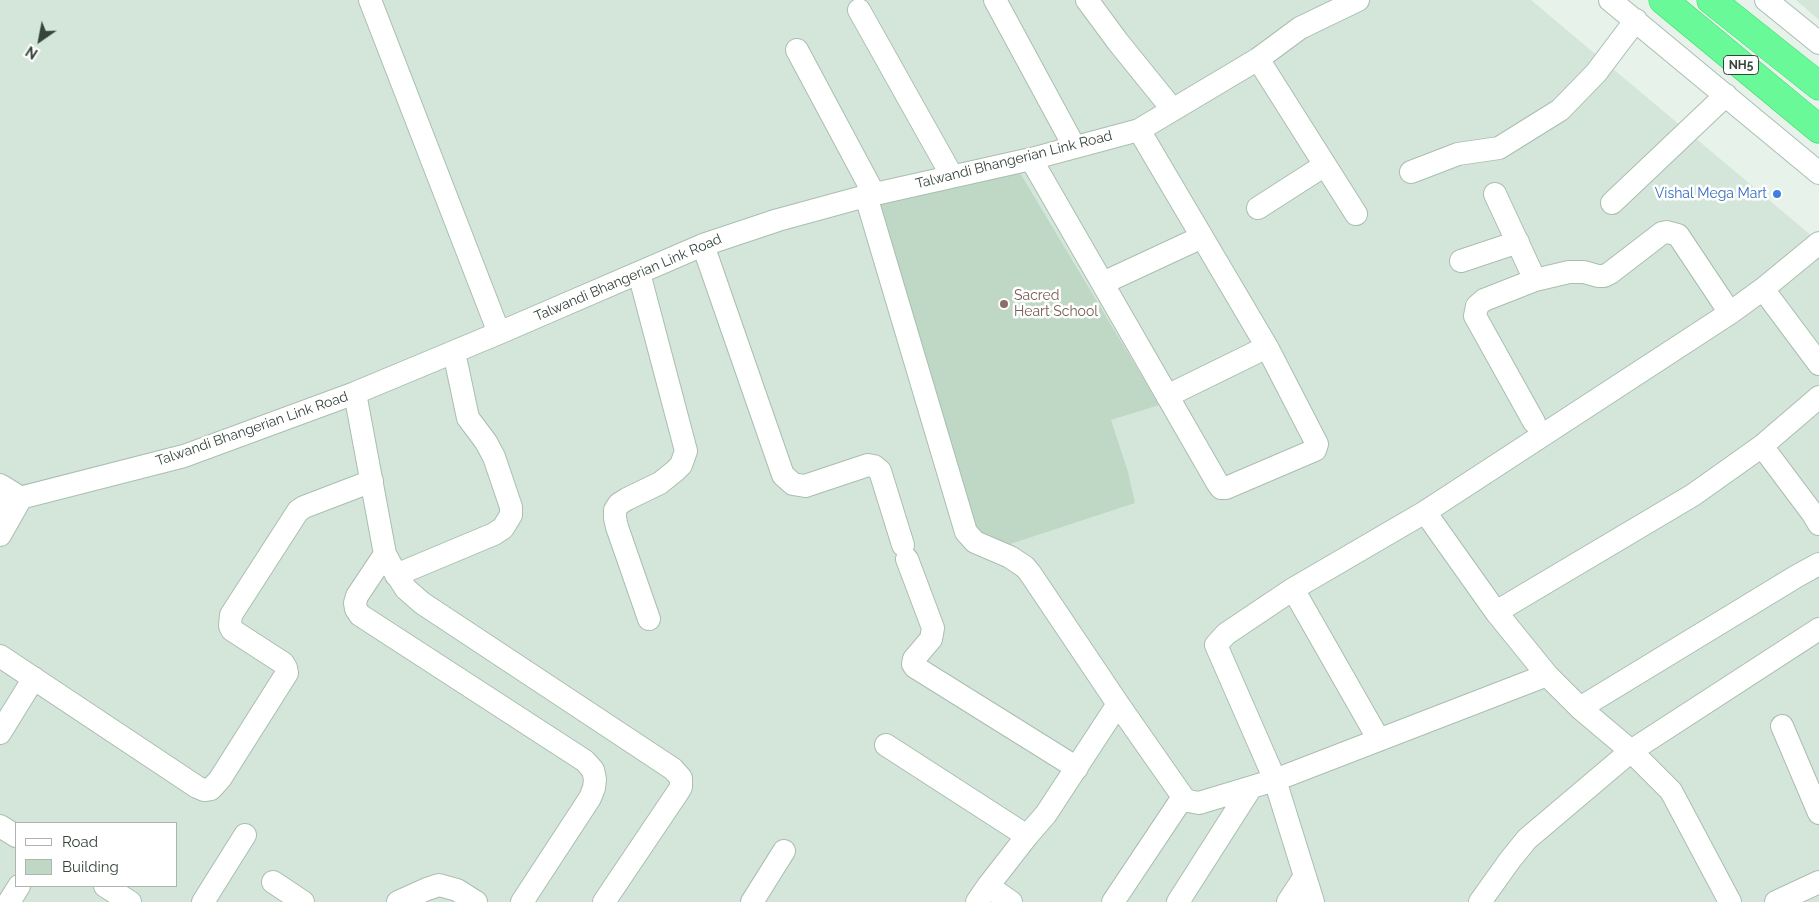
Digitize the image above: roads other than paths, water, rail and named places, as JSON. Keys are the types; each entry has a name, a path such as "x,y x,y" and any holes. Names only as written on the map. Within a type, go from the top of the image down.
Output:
{"highway":[{"name":"NH5","path":"1663,0 1819,129"},
{"name":"NH5","path":"1711,0 1819,86"}],"street":[{"path":"370,0 499,333"},
{"path":"995,0 1074,146"},
{"path":"1087,0 1173,110"},
{"name":"Talwandi Bhangerian Link Road","path":"10,501 184,456 355,393 499,333 703,244 778,220 870,195 1030,159 1139,130 1258,59 1300,28 1358,0"},
{"path":"1610,0 1819,173"},
{"path":"1766,0 1814,31"},
{"path":"859,10 952,176"},
{"path":"1411,172 1458,154 1499,148 1560,110 1596,73 1636,20"},
{"path":"797,50 870,195 966,532 975,542 1010,557 1026,567 1183,797 1188,801 1199,803 1250,789 1547,675"},
{"path":"1258,59 1356,214"},
{"path":"1612,203 1726,95"},
{"path":"1030,159 1221,488 1226,488 1315,450 1317,444 1267,346 1139,130"},
{"path":"1258,208 1325,166"},
{"path":"1495,194 1536,280"},
{"path":"1534,422 1475,316 1477,306 1484,300 1536,280 1578,271 1604,276 1662,232 1667,232 1678,235 1730,313"},
{"path":"1103,283 1202,237"},
{"path":"1462,260 1518,242"},
{"path":"1313,902 1275,780 1216,645 1226,634 1293,590 1425,512 1730,313 1763,289 1819,243"},
{"path":"703,244 783,476 793,484 806,486 868,465 874,466 880,471 905,552 932,628 931,639 914,659 913,664 915,668 1077,768"},
{"path":"639,273 686,451 681,465 675,471 660,482 619,504 615,510 617,527 649,619"},
{"path":"1763,289 1819,364"},
{"path":"1167,396 1267,346"},
{"path":"396,574 494,534 503,528 511,515 511,507 494,457 486,442 468,418 454,352"},
{"path":"355,393 385,554 406,589 422,603 678,774 681,782 678,792 604,902"},
{"path":"1496,612 1693,495 1762,446 1819,397"},
{"path":"1762,446 1819,524"},
{"path":"0,656 197,787 204,790 211,789 220,779 287,673 283,664 232,630 230,626 231,615 298,511 372,481"},
{"path":"0,485 10,501 0,535"},
{"path":"1425,512 1496,612 1547,675 1580,708 1631,751 1676,797 1730,902"},
{"path":"385,554 357,596 355,603 360,615 585,761 593,770 595,779 590,798 522,902"},
{"path":"1580,708 1796,576 1819,564"},
{"path":"1293,590 1379,740"},
{"path":"1480,902 1527,839 1631,751 1819,629"},
{"path":"0,733 34,678"},
{"path":"1011,902 983,894 1046,814 1118,704"},
{"path":"1782,726 1819,813"},
{"path":"886,745 1027,836"},
{"path":"1178,902 1250,789"},
{"path":"1113,902 1183,797"},
{"path":"0,826 15,835"},
{"path":"203,902 245,835"},
{"path":"752,902 784,852"},
{"path":"1288,902 1305,876"},
{"path":"273,882 303,902"},
{"path":"1776,902 1819,882"},
{"path":"398,902 427,889 439,886 457,890 476,902"},
{"path":"9,902 18,887"},
{"path":"108,887 130,902"}],"place":[{"name":"Vishal Mega Mart","path":"1777,194"},
{"name":"Sacred Heart School","path":"1004,304"}]}
